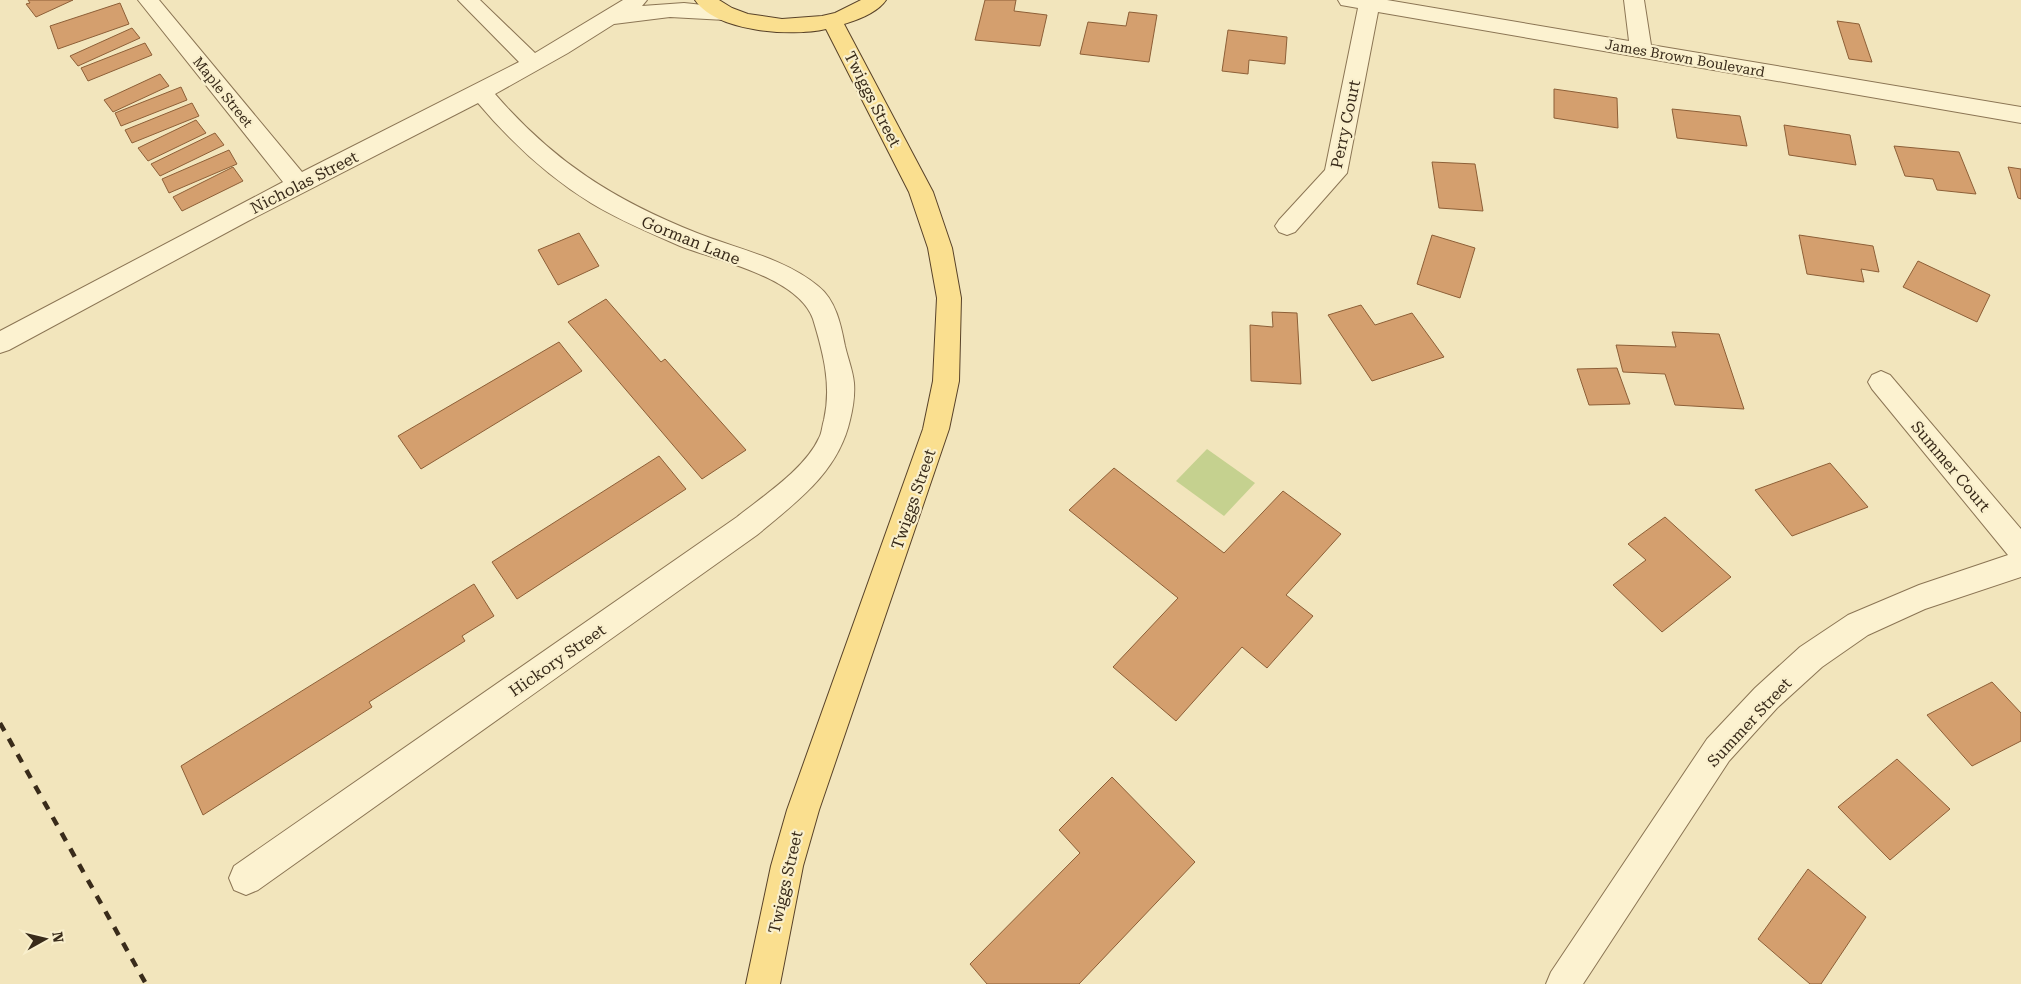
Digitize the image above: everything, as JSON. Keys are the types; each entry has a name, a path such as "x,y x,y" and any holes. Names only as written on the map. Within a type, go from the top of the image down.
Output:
{"main road":[{"path":"705,0 725,13 757,23 794,26 832,21 865,8 876,0"},
{"name":"Twiggs Street","path":"763,984 787,866 803,810 936,429 946,380 949,298 940,248 931,219 921,192 832,21"}],"street":[{"name":"Maple Street","path":"148,0 298,184"},
{"path":"468,0 532,63"},
{"name":"Nicholas Street","path":"0,343 298,184 480,91 607,20 637,0"},
{"name":"James Brown Boulevard","path":"1348,0 1370,2 2021,115"},
{"path":"1634,0 1641,50"},
{"name":"Perry Court","path":"1287,226 1336,173 1370,2"},
{"name":"Nicholas Street","path":"607,20 641,12 675,9 697,9 725,13"},
{"name":"Gorman Lane","path":"480,91 502,118 538,154 580,186 646,223 788,278 812,295 825,314 841,382 838,416"},
{"name":"Summer Court","path":"1881,382 2021,550"},
{"name":"Hickory Street","path":"246,878 747,526 801,480 820,460 831,442 838,416"},
{"name":"Summer Street","path":"1564,984 1718,750 1766,698 1811,658 1858,625 1919,598 2021,564"}],"green space":[{"path":"1207,449 1255,483 1224,516 1176,481"}],"building":[{"path":"28,0 73,0 36,17 26,4 30,3"},
{"path":"985,0 1016,0 1014,11 1047,15 1040,46 975,40"},
{"path":"120,3 129,24 58,49 50,26"},
{"path":"1129,12 1157,15 1149,62 1080,54 1088,22 1126,26"},
{"path":"1837,21 1859,24 1872,62 1849,59"},
{"path":"132,28 140,38 78,66 70,56"},
{"path":"1228,30 1287,37 1285,64 1249,60 1248,74 1222,71"},
{"path":"145,43 152,55 88,81 81,68"},
{"path":"160,74 169,86 113,112 104,100"},
{"path":"181,87 187,100 121,126 115,113"},
{"path":"1554,89 1617,98 1618,128 1554,118"},
{"path":"192,103 199,116 132,143 125,130"},
{"path":"1672,109 1740,116 1747,146 1677,138"},
{"path":"196,120 206,133 148,161 138,148"},
{"path":"1784,125 1850,135 1856,165 1789,155"},
{"path":"215,133 224,145 160,176 151,164"},
{"path":"1894,146 1959,152 1976,194 1937,190 1933,179 1905,176"},
{"path":"229,150 237,164 169,193 162,179"},
{"path":"1432,162 1475,164 1483,211 1439,208"},
{"path":"233,167 243,181 182,211 173,197"},
{"path":"2008,167 2021,169 2021,199 2018,198"},
{"path":"579,233 599,266 558,285 538,250"},
{"path":"1432,235 1475,248 1460,298 1417,284"},
{"path":"1799,235 1873,246 1879,272 1861,269 1864,282 1807,274"},
{"path":"1918,261 1990,295 1977,322 1903,287"},
{"path":"606,299 661,362 665,359 746,450 702,479 568,322"},
{"path":"1361,305 1375,325 1412,313 1444,357 1372,381 1328,315"},
{"path":"1272,312 1297,313 1301,384 1251,381 1250,325 1273,327"},
{"path":"1672,332 1719,334 1744,409 1675,405 1665,374 1623,372 1616,345 1676,347"},
{"path":"559,342 582,371 421,469 398,436"},
{"path":"1617,368 1630,404 1589,405 1577,369"},
{"path":"659,456 686,489 517,599 492,562"},
{"path":"1830,463 1868,507 1792,536 1755,490"},
{"path":"1114,468 1224,553 1283,491 1341,534 1286,595 1313,616 1267,668 1242,647 1176,721 1113,667 1178,598 1069,510"},
{"path":"1665,517 1731,577 1662,632 1613,585 1646,560 1628,544"},
{"path":"474,584 494,616 462,636 465,641 369,702 372,707 203,815 181,766"},
{"path":"1992,682 2021,713 2021,741 1972,766 1927,715"},
{"path":"1897,759 1950,809 1890,860 1838,807"},
{"path":"1112,777 1195,862 1079,984 987,984 970,964 1080,853 1059,830"},
{"path":"1808,869 1866,917 1821,984 1810,984 1758,939"}],"railway":[{"path":"0,723 146,984"}]}
